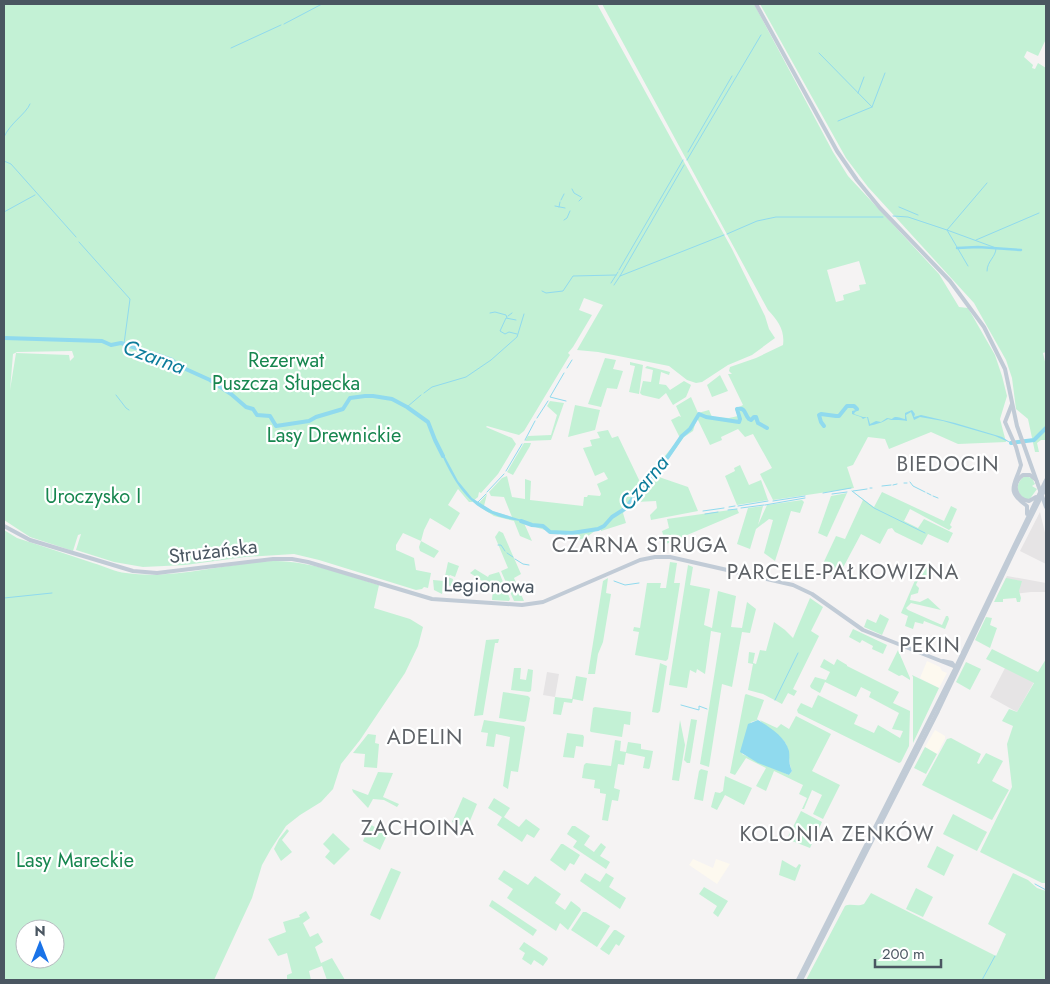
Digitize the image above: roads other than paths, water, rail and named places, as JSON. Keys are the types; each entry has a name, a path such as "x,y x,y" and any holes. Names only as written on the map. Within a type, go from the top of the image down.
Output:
{"main road":[{"path":"756,4 836,151 880,208 950,280 984,327 1004,365 1020,437 1046,507"},
{"path":"1013,402 1006,416 1005,424 1016,447 1021,466 1013,483 1013,490 1016,498 1028,510 1026,521"},
{"path":"1006,416 1015,416"},
{"path":"1037,482 1030,475 1023,475 1017,480 1016,490 1020,498 1027,501 1032,500 1039,494"},
{"path":"957,668 1046,480"},
{"path":"799,980 1046,489"},
{"name":"Strużańska","path":"4,526 30,540 134,571 157,573 273,559 292,559 315,564 428,598"},
{"name":"Legionowa","path":"428,598 531,605 640,560 655,557 670,558 793,585 812,594 863,630 952,664 957,668"}],"water":[{"path":"855,405 859,410 854,414 867,417 863,419 852,414 852,411 856,410 853,407"},
{"path":"912,410 915,414 914,417 921,415 955,423 1002,437 1013,444 995,436 943,421 920,417 914,420 911,412 906,415 907,421 888,419 881,422 887,418 905,419 905,413"},
{"path":"867,417 870,424 876,421 881,422 869,426"},
{"path":"441,453 443,453 458,481 472,498 493,511 525,522 498,516 476,505 462,490 450,472"},
{"path":"758,720 776,732 787,746 792,771 789,775 758,763 740,752 748,724"}],"waterway":[{"path":"284,24 322,4"},
{"path":"231,48 281,25"},
{"path":"687,160 761,35"},
{"path":"819,53 872,107"},
{"path":"838,121 872,107 885,73"},
{"path":"688,152 732,76"},
{"path":"858,93 864,77"},
{"path":"4,137 30,104"},
{"path":"619,270 683,160"},
{"path":"4,161 11,164 76,237"},
{"path":"684,165 620,276 724,235"},
{"path":"987,183 947,230 996,248 995,254 988,264 987,271"},
{"path":"572,189 574,193 581,197"},
{"path":"561,200 564,194"},
{"path":"4,212 35,195"},
{"path":"579,201 582,198"},
{"path":"559,207 560,202"},
{"path":"555,206 565,208"},
{"path":"899,207 918,215"},
{"path":"564,220 570,211"},
{"path":"976,240 1039,213"},
{"path":"893,216 908,217 947,230 968,266"},
{"path":"727,234 757,221 776,217 883,217"},
{"path":"79,242 130,299 124,344"},
{"path":"957,248 978,247 1021,250"},
{"path":"611,283 618,272"},
{"path":"542,291 546,293 563,291 573,276 616,275"},
{"path":"614,285 620,276"},
{"path":"490,313 495,312 506,315 507,318"},
{"path":"508,316 512,313"},
{"path":"424,393 432,387 466,377 491,360 517,337 524,314"},
{"path":"516,320 506,318 500,331 505,334 509,332 517,334"},
{"name":"Czarna","path":"4,338 102,341 111,345 121,343 172,360 179,366 210,380 246,407 253,409 257,415 270,416 276,426 309,421 343,409 350,398 373,396 392,399 428,422 443,456"},
{"path":"567,368 572,360"},
{"path":"564,373 550,397 566,401"},
{"path":"116,395 129,410"},
{"path":"407,407 421,395"},
{"path":"537,418 548,401"},
{"name":"Czarna","path":"824,426 819,415 839,416 847,406 854,406 857,409"},
{"name":"Czarna","path":"521,521 543,526 550,532 572,533 598,529 604,526 612,517 626,508 643,484 657,472 659,465 690,429 699,414 706,417 739,422 737,409 742,409 749,419 751,420 756,417 758,423 767,428"},
{"path":"525,440 535,421"},
{"name":"Czarna","path":"1011,443 1034,440 1046,428"},
{"path":"506,471 522,444"},
{"path":"487,492 504,474"},
{"path":"910,482 913,486 925,492"},
{"path":"893,485 897,484"},
{"path":"882,486 891,485"},
{"path":"823,493 851,488"},
{"path":"853,491 867,489"},
{"path":"852,491 874,508 925,533"},
{"path":"832,494 847,492"},
{"path":"927,493 931,495"},
{"path":"478,502 486,494"},
{"path":"773,501 805,496"},
{"path":"933,496 938,498"},
{"path":"765,505 805,498"},
{"path":"738,506 768,501"},
{"path":"741,508 764,505"},
{"path":"729,507 735,506"},
{"path":"703,511 724,508"},
{"path":"728,510 737,509"},
{"path":"705,514 718,512"},
{"path":"498,545 501,545 505,551"},
{"path":"507,553 513,557"},
{"path":"515,559 529,565"},
{"path":"614,581 625,585 639,583"},
{"path":"4,598 52,593"},
{"path":"775,700 798,653"},
{"path":"681,705 699,710 699,706 707,709"},
{"path":"1035,884 1046,890"},
{"path":"982,980 995,956"}],"district":[{"name":"BIEDOCIN","path":"948,464"},
{"name":"CZARNA STRUGA","path":"640,545"},
{"name":"PARCELE-PAŁKOWIZNA","path":"843,572"},
{"name":"PEKIN","path":"930,645"},
{"name":"ADELIN","path":"425,737"},
{"name":"ZACHOINA","path":"418,828"},
{"name":"KOLONIA ZENKÓW","path":"837,834"}],"park label":[{"name":"Rezerwat Puszcza Słupecka","path":"286,372"},
{"name":"Lasy Drewnickie","path":"334,435"},
{"name":"Uroczysko I","path":"93,496"},
{"name":"Lasy Mareckie","path":"75,860"}]}
